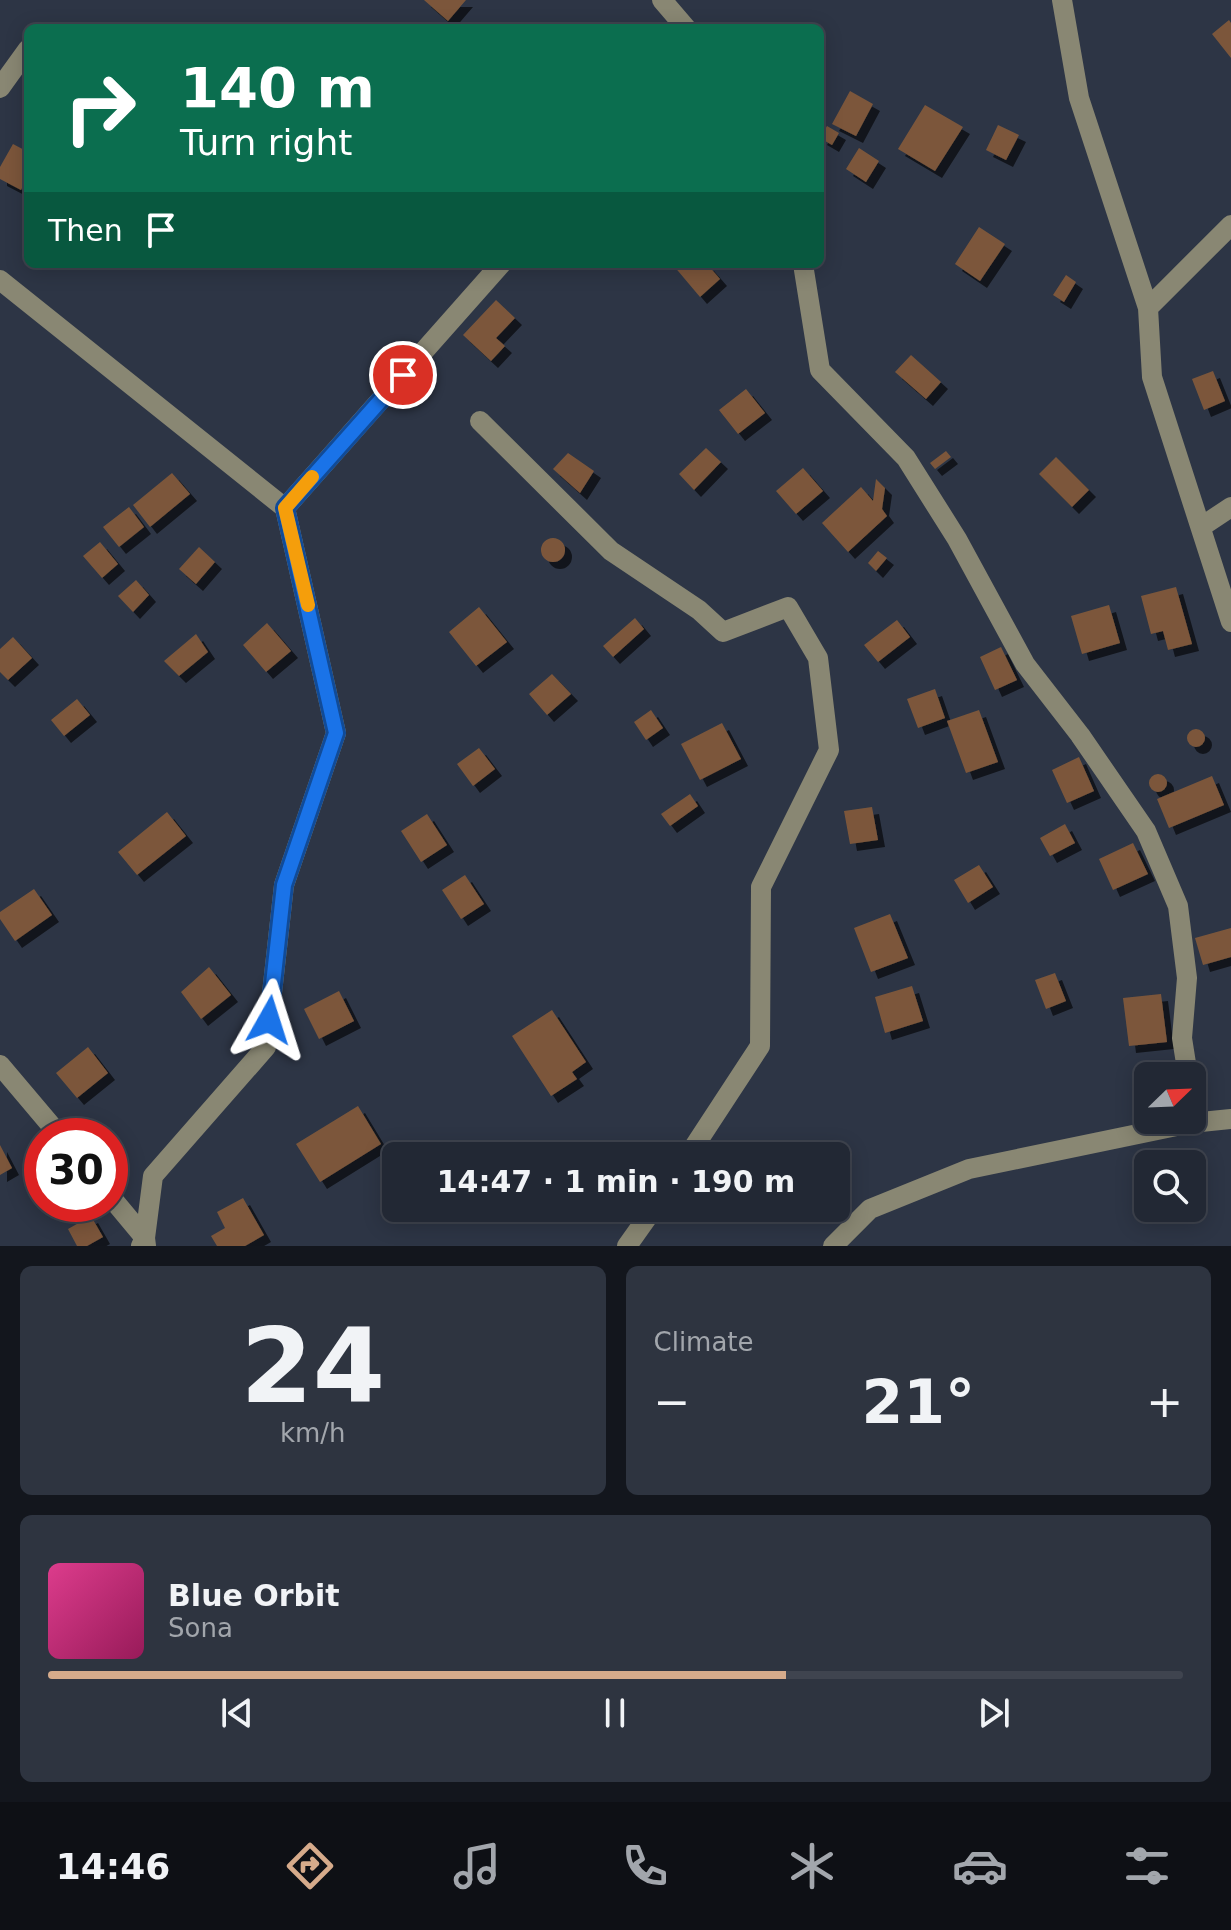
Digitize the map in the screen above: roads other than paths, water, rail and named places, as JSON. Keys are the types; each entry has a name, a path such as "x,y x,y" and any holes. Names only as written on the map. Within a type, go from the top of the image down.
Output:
{"street":[{"path":"662,0 683,24"},
{"path":"1062,0 1079,98 1148,308 1152,377 1231,622"},
{"path":"0,88 24,55"},
{"path":"1148,308 1231,225"},
{"path":"285,508 497,268"},
{"path":"804,268 820,370 906,458 957,539 1025,664 1080,735 1146,831 1178,906 1187,978 1182,1038 1187,1062"},
{"path":"0,280 285,508 336,733 284,885 266,1047 153,1176 144,1243"},
{"path":"480,421 611,551 699,610 723,632 788,607 818,658 829,750 761,887 760,1046 697,1142"},
{"path":"1201,527 1231,507"},
{"path":"0,1065 45,1118"},
{"path":"1206,1120 1231,1119"},
{"path":"833,1246 870,1209 969,1169 1134,1133"},
{"path":"128,1221 144,1243"},
{"path":"627,1246 644,1222"}]}
